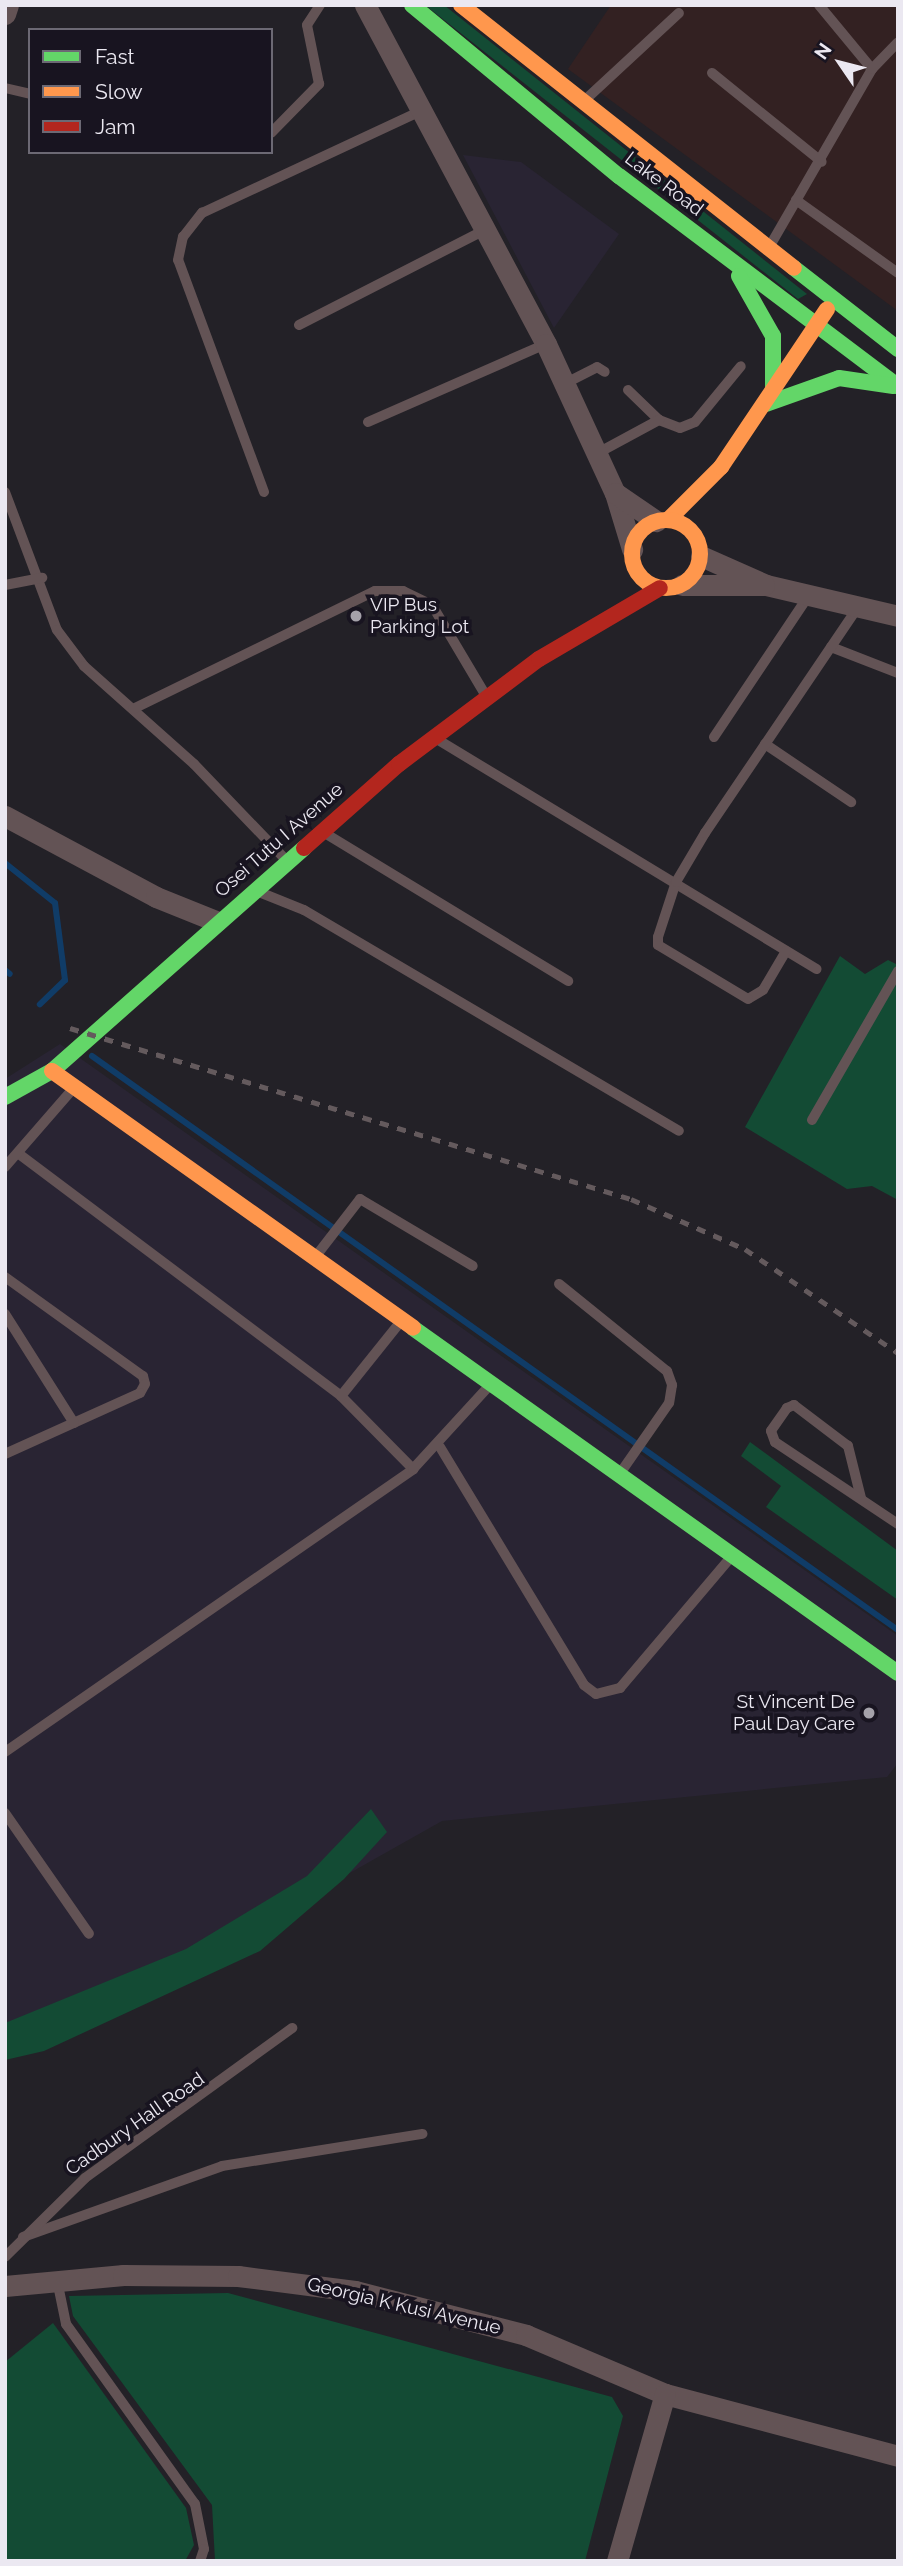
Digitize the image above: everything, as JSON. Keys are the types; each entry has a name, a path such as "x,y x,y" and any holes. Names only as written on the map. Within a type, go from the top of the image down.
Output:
{"street":[{"path":"5,14 8,5"},
{"path":"365,5 419,111 546,344 615,493 637,574 660,588 682,585 766,585 898,616"},
{"name":"Lake Road","path":"412,5 727,258 898,386"},
{"name":"Lake Road","path":"468,7 583,102 771,244 898,349"},
{"path":"727,258 773,336 769,398"},
{"path":"632,555 663,520 721,467 836,297"},
{"path":"769,398 839,379 898,386"},
{"path":"682,585 699,546 721,467"},
{"path":"615,493 766,585"},
{"name":"Osei Tutu I Avenue","path":"591,627 617,590 632,555"},
{"name":"Osei Tutu I Avenue","path":"5,1097 52,1071 216,921 433,737 486,696 591,627 660,588"},
{"path":"5,816 156,897 216,921"},
{"path":"52,1071 617,1477 898,1674"},
{"name":"Georgia K Kusi Avenue","path":"5,2286 57,2280 238,2276 355,2291 526,2335 665,2394 898,2456"},
{"path":"617,2561 665,2394"}],"lane":[{"path":"273,131 319,84 307,25 320,5"},
{"path":"819,5 872,69"},
{"path":"583,102 678,13"},
{"path":"771,244 822,162 872,69 898,43"},
{"path":"712,73 822,162"},
{"path":"5,88 28,94"},
{"path":"264,492 178,260 183,237 202,213 419,111"},
{"path":"796,200 898,273"},
{"path":"299,325 484,231"},
{"path":"369,422 546,344"},
{"path":"628,390 659,420 680,428 695,422 741,366"},
{"path":"564,384 597,368 605,372"},
{"path":"596,454 659,420"},
{"path":"5,492 42,578 57,630 84,666 133,709 286,860"},
{"path":"5,585 42,578"},
{"path":"133,709 375,591 403,592 432,605 486,696"},
{"path":"714,737 809,595"},
{"path":"786,951 763,990 748,999 658,945 676,882 765,744 859,607"},
{"path":"831,647 898,673"},
{"path":"433,737 676,882 816,970"},
{"path":"765,744 851,802"},
{"path":"321,831 568,981"},
{"path":"253,890 304,910 679,1131"},
{"path":"812,1120 898,971"},
{"path":"5,1167 75,1087"},
{"path":"19,1154 341,1396 414,1469"},
{"path":"314,1258 360,1199 473,1266"},
{"path":"5,1277 143,1376 140,1393 5,1454"},
{"path":"559,1284 667,1371 669,1403 617,1477"},
{"path":"5,1314 74,1423"},
{"path":"341,1396 401,1321"},
{"path":"5,1752 414,1469 440,1447 489,1385"},
{"path":"861,1498 849,1446 794,1405 787,1408 771,1431 775,1442 898,1524"},
{"path":"440,1447 584,1685 596,1694 620,1688 731,1557"},
{"path":"5,1813 89,1934"},
{"name":"Cadbury Hall Road","path":"5,2257 85,2178 292,2028"},
{"path":"23,2237 222,2166 422,2134"},
{"path":"57,2280 66,2324 195,2504 204,2549 200,2561"}],"shaded area":[{"path":"611,5 898,5 898,311 568,69"},
{"path":"463,155 521,162 619,234 554,328"},
{"path":"60,1044 898,1636 898,1763 887,1777 442,1821 112,2007 5,2036 5,1079"}],"green space":[{"path":"425,5 444,5 807,294 798,299"},
{"path":"840,956 865,974 888,960 898,965 898,1200 872,1186 847,1189 745,1127"},
{"path":"750,1442 898,1551 898,1600 766,1507 781,1486 741,1456"},
{"path":"371,1809 387,1832 344,1879 260,1951 44,2051 5,2060 5,2023 186,1949 307,1876"},
{"path":"228,2293 612,2397 623,2416 585,2561 215,2561 212,2505 73,2316 69,2296"},
{"path":"53,2323 186,2508 194,2545 185,2561 5,2561 5,2362"}],"waterway":[{"path":"5,863 55,903 65,980 40,1004"},
{"path":"5,970 10,974"},
{"path":"92,1056 898,1630"}],"railway":[{"path":"70,1028 631,1199 745,1249 898,1353"}],"traffic: fast":[{"path":"412,5 619,176 898,386"},
{"path":"794,268 898,349"},
{"path":"739,276 773,336 773,392"},
{"path":"766,404 839,378 893,386"},
{"path":"5,1097 52,1071 304,848"},
{"path":"413,1328 898,1673"}],"traffic: slow":[{"path":"461,5 794,268"},
{"path":"669,519 721,467 827,309"},
{"path":"659,520 673,520 685,525 695,535 700,554 695,573 685,583 673,588 659,588 647,583 637,573 632,561 632,547 637,535 647,525 659,520"},
{"path":"52,1071 413,1328"}],"traffic: jam":[{"path":"304,848 399,764 539,659 660,588"}],"place":[{"name":"VIP Bus Parking Lot","path":"356,616"},
{"name":"St Vincent De Paul Day Care","path":"869,1713"}]}
